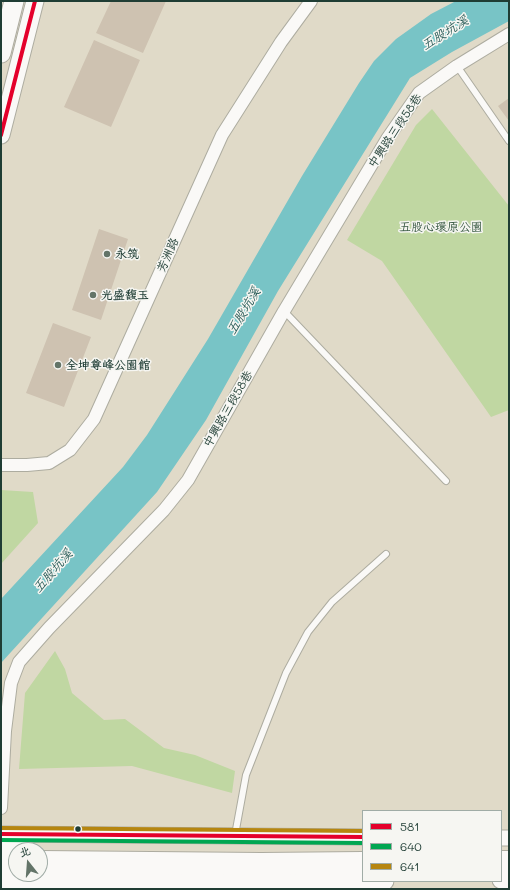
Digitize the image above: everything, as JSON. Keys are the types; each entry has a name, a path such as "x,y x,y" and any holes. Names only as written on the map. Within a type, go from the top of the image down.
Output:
{"highway":[{"path":"48,852 233,845 362,852"},
{"path":"48,862 261,864 362,863"}],"main road":[{"path":"1,53 14,1"},
{"path":"1,135 35,1"},
{"path":"1,880 197,886 362,882"}],"street":[{"name":"芳洲路","path":"1,465 49,463 70,450 94,419 222,135 281,42 310,1"},
{"name":"中興路三段58巷","path":"1,808 11,683 19,662 49,628 164,510 188,480 284,311 387,139 419,93 457,66 509,34"},
{"path":"1,834 233,845 362,837"}],"lane":[{"path":"457,66 509,142"},
{"path":"284,311 446,481"},
{"path":"233,845 246,775 286,673 308,632 332,602 386,554"}],"green space":[{"name":"五股心環原公園","path":"432,109 509,206 509,410 491,417 382,261 347,240 416,125"},
{"path":"1,490 33,492 38,523 1,564"},
{"path":"55,651 65,669 72,693 104,720 125,719 164,748 195,755 235,771 232,793 132,766 19,769 25,693"}],"water":[{"name":"五股坑溪","path":"456,1 509,1 509,21 452,52 410,78 278,291 206,420 157,492 1,663 1,599 123,467 147,435 208,339 302,176 374,61 396,39 431,14"}],"building":[{"path":"111,1 166,1 143,53 96,33"},
{"path":"94,40 140,60 111,127 64,107"},
{"path":"509,98 509,121 498,106"},
{"path":"99,229 128,239 101,320 72,310"},
{"name":"全坤尊峰公園館","path":"53,323 91,337 64,407 26,393"}],"transit line":[{"name":"581","path":"1,135 35,1"},
{"name":"641","path":"1,828 362,831"},
{"name":"581","path":"1,834 362,837"},
{"name":"640","path":"1,840 362,843"}],"place":[{"name":"永筑","path":"107,254"},
{"name":"光盛馥玉","path":"93,295"},
{"name":"全坤尊峰公園館","path":"58,365"}]}
